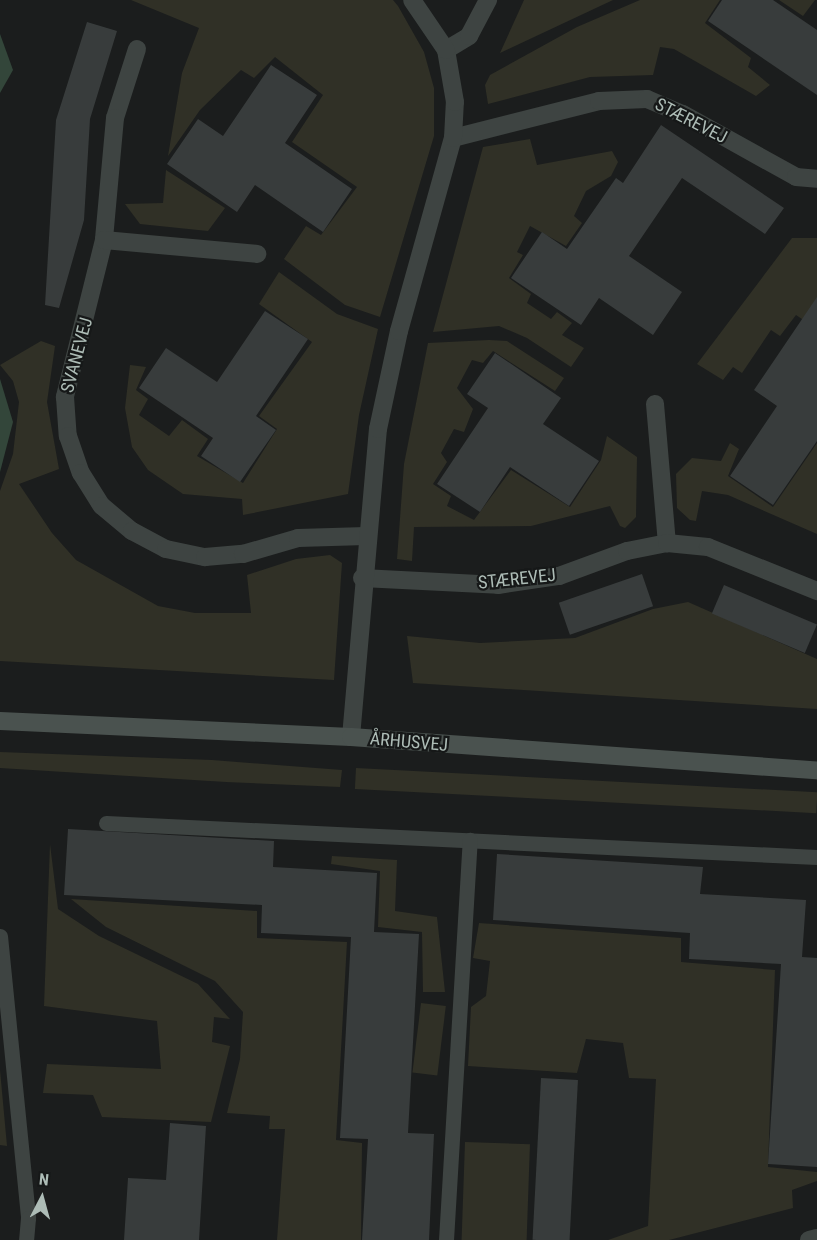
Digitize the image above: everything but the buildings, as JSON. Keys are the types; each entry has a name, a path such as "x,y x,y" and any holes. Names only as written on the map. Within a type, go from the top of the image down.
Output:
{"street":[{"path":"351,737 366,536 385,397 453,138 455,102 446,50 412,0"},
{"path":"446,50 469,36 488,0"},
{"name":"SVANEVEJ","path":"137,49 115,118 104,240 65,397 71,445 81,473 102,506 132,531 166,549 205,557 243,554 307,537 366,536"},
{"name":"STÆREVEJ","path":"453,138 599,101 647,99 683,114 796,177 817,179"},
{"path":"104,240 257,254"},
{"path":"655,404 667,543"},
{"name":"STÆREVEJ","path":"362,578 498,585 559,576 627,551 667,543 708,547 817,591"},
{"name":"ÅRHUSVEJ","path":"0,721 351,737 817,770"},
{"path":"809,1240 817,1238"}],"lane":[{"path":"106,823 817,857"},
{"path":"446,1240 470,840"},
{"path":"0,936 28,1218 26,1240"}],"shaded area":[{"path":"131,0 393,0 398,6 424,52 434,88 434,136 380,317 345,305 284,259 306,226 321,235 357,187 292,142 323,95 275,57 254,78 241,70 200,110 168,156 182,73 199,28"},
{"path":"524,0 613,0 500,53"},
{"path":"640,0 720,0 705,23 751,58 748,67 770,85 756,96 674,49 660,47 653,75 590,77 488,104 485,85 490,75 577,27"},
{"path":"779,0 815,0 803,16"},
{"path":"0,34 13,70 0,93"},
{"path":"530,139 537,165 612,151 618,162 611,176 586,191 574,216 582,223 566,246 530,226 517,252 523,255 509,278 531,294 527,303 551,319 557,312 572,323 562,335 584,348 571,367 527,338 499,326 433,332 483,147"},
{"path":"166,170 225,208 208,231 140,224 125,204 163,203"},
{"path":"792,238 817,238 817,329 796,315 780,336 771,330 742,373 733,367 723,380 697,364"},
{"path":"279,272 337,314 378,329 359,415 348,494 243,515 242,499 183,494 148,470 132,447 125,408 130,365 146,367 136,390 148,399 139,415 169,436 182,420 208,439 197,456 243,483 277,429 259,416 312,342 259,304"},
{"path":"41,341 55,346 47,402 59,469 19,484 52,533 76,560 158,606 195,613 251,613 247,575 296,559 330,555 342,563 334,680 0,661 0,491 13,454 19,402 13,381 0,365"},
{"path":"507,341 564,378 555,391 493,351 483,363 472,360 457,388 473,409 464,432 454,429 441,453 447,462 433,484 451,496 447,506 474,520 511,470 570,507 601,460 607,436 637,457 636,517 625,528 620,526 610,506 531,526 414,527 412,561 397,559 404,464 428,343"},
{"path":"0,379 13,422 0,472"},
{"path":"730,443 739,449 728,476 773,507 817,443 817,534 728,495 702,491 696,521 690,520 677,508 676,474 692,458 721,461"},
{"path":"688,602 817,659 817,709 413,683 407,636 480,643 575,638 653,609"},
{"path":"0,752 212,760 342,770 340,787 226,782 0,768"},
{"path":"356,768 817,792 816,813 355,789"},
{"path":"50,844 58,909 99,936 198,984 230,1019 214,1017 212,1042 230,1046 211,1122 102,1117 93,1095 43,1093 47,1064 161,1069 157,1021 44,1006"},
{"path":"332,856 397,860 395,911 437,917 445,992 423,992 422,932 378,927 380,871 331,864"},
{"path":"71,899 257,911 257,938 347,942 336,1140 362,1143 361,1240 277,1240 285,1129 269,1129 270,1116 227,1113 240,1059 243,1012 215,981 106,927"},
{"path":"479,923 681,938 681,962 775,970 768,1167 817,1172 817,1181 792,1190 793,1208 669,1240 608,1240 648,1226 656,1079 629,1078 623,1043 586,1039 577,1073 468,1066 471,1007 486,996 490,961 473,958"},
{"path":"421,1003 446,1006 437,1076 412,1072"},
{"path":"0,1070 7,1146 0,1145"},
{"path":"465,1142 530,1144 527,1240 462,1240"}]}
